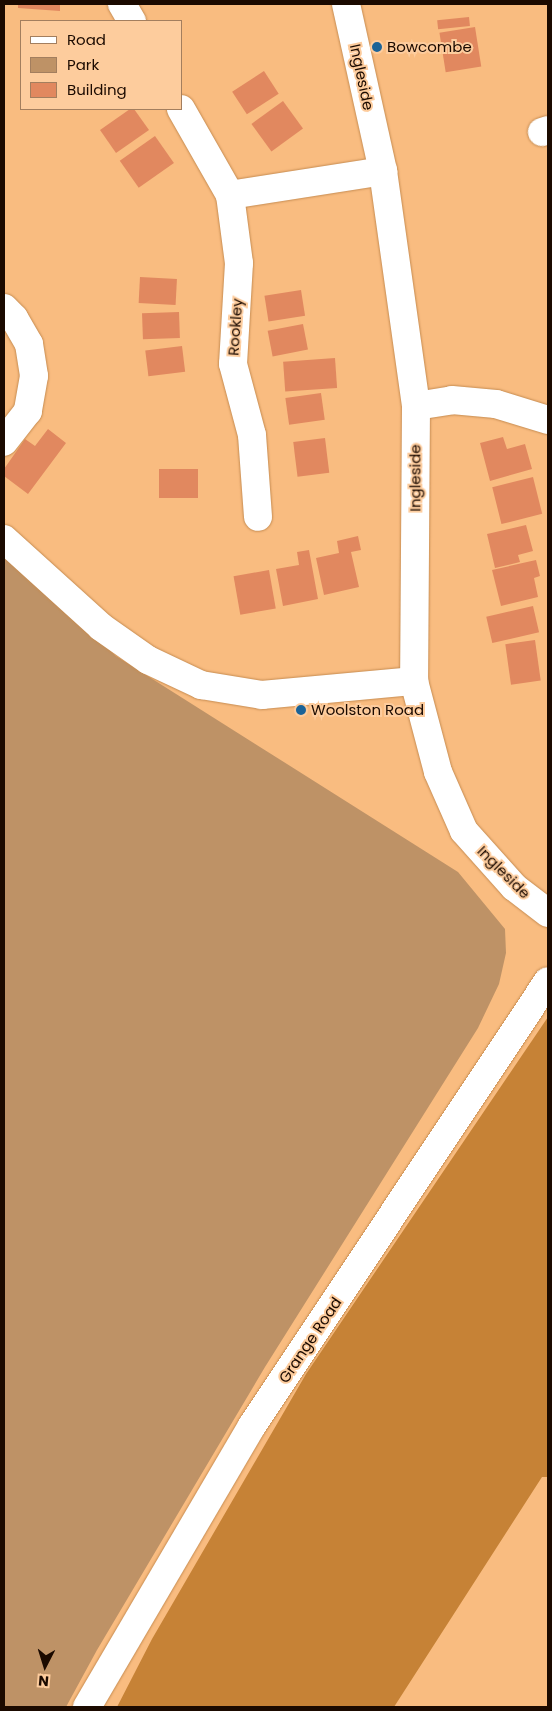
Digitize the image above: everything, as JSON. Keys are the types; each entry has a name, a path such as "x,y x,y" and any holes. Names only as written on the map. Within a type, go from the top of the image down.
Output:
{"street":[{"path":"122,4 131,20"},
{"name":"Ingleside","path":"346,4 383,171 416,406 414,681 438,772 464,831 514,887 548,912"},
{"name":"Rookley","path":"182,110 230,195 239,263 233,364 252,435 258,517"},
{"path":"230,195 383,171"},
{"path":"4,308 14,318 29,344 34,376 28,411 4,442"},
{"path":"416,406 452,400 496,404 548,420"},
{"path":"4,539 101,628 148,660 201,685 262,695 414,681"},
{"name":"Grange Road","path":"87,1707 252,1426 548,981"}],"green space":[{"path":"4,552 116,656 458,872 505,929 506,953 499,984 478,1028 265,1367 97,1650 66,1707 4,1707"}],"shaded area":[{"path":"548,1017 548,1477 542,1477 394,1707 117,1707 152,1639 306,1374"}],"building":[{"path":"18,4 60,4 60,11 18,8"},
{"path":"469,17 470,26 438,29 437,20"},
{"path":"475,27 481,67 446,72 439,33"},
{"path":"264,71 279,94 247,114 232,92"},
{"path":"283,101 303,129 271,151 251,124"},
{"path":"129,110 135,110 149,130 116,153 100,130"},
{"path":"155,136 174,163 139,188 120,161"},
{"path":"140,277 177,279 176,305 139,303"},
{"path":"301,290 305,316 269,321 264,296"},
{"path":"179,312 180,338 143,339 142,313"},
{"path":"303,324 308,350 273,356 268,331"},
{"path":"182,346 185,372 148,376 145,351"},
{"path":"335,358 337,388 285,392 283,362"},
{"path":"321,393 325,420 289,425 285,398"},
{"path":"48,429 66,443 28,494 4,476 4,469 25,439 35,446"},
{"path":"503,437 507,449 525,444 532,469 490,481 480,443"},
{"path":"325,438 329,473 298,477 293,442"},
{"path":"159,469 198,469 198,498 159,498"},
{"path":"533,477 542,514 501,524 492,487"},
{"path":"526,525 533,551 518,555 520,562 495,568 487,534"},
{"path":"358,536 361,550 351,552 359,587 324,595 316,558 339,553 337,541"},
{"path":"309,550 318,599 283,606 276,569 299,565 297,552"},
{"path":"536,560 540,576 534,578 538,597 501,606 492,570"},
{"path":"269,570 276,608 240,615 234,576"},
{"path":"533,606 539,632 492,643 486,617"},
{"path":"535,640 541,681 511,685 505,644"}],"place":[{"name":"Bowcombe","path":"377,47"},
{"name":"Woolston Road","path":"301,710"}]}
